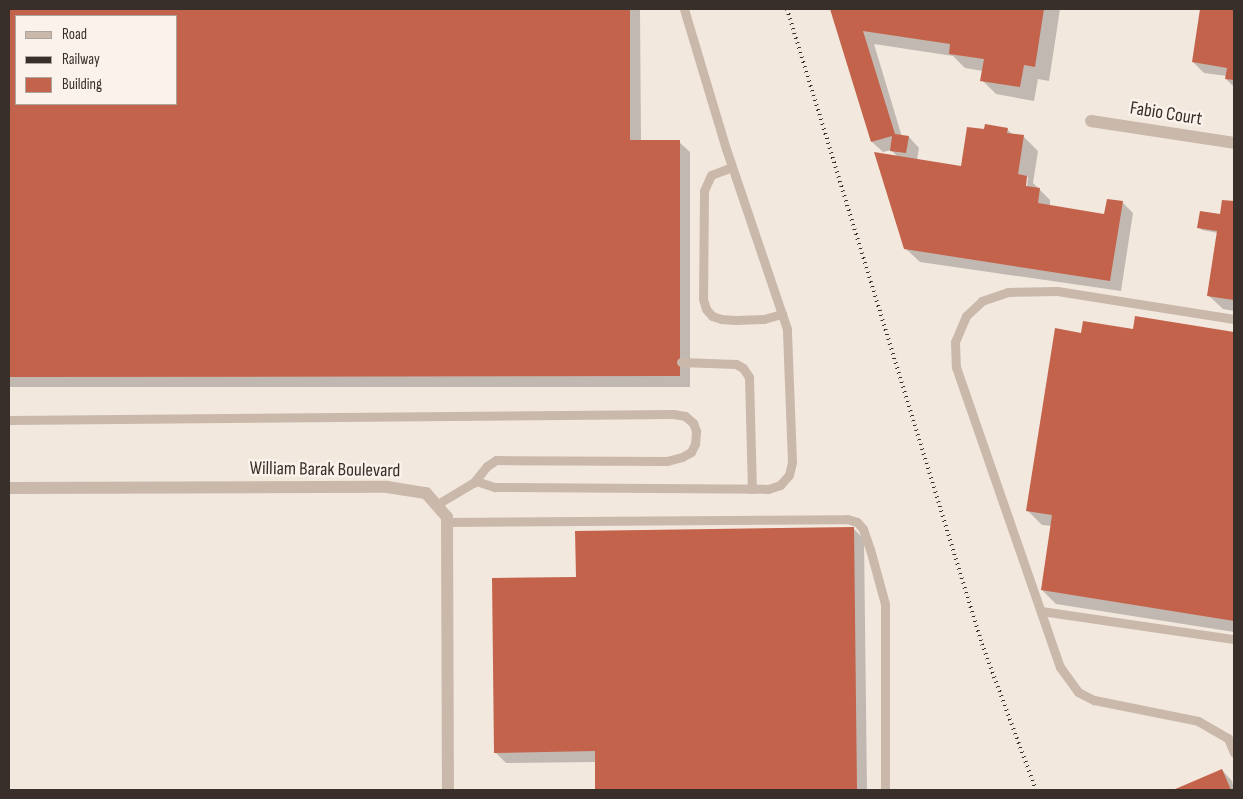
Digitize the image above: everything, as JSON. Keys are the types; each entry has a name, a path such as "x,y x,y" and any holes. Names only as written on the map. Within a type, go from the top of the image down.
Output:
{"street":[{"name":"Fabio Court","path":"1091,121 1234,143"},
{"name":"William Barak Boulevard","path":"9,488 387,487 426,493 447,517 447,522"},
{"path":"447,522 448,790"}],"lane":[{"path":"473,483 476,481 495,487 768,489 780,485 789,475 792,462 789,342 782,314 732,167 684,9"},
{"path":"732,167 711,175 704,191 704,299 706,309 712,316 720,319 735,320 764,319 782,314"},
{"path":"1234,319 1057,291 1008,292 982,301 966,316 955,342 956,367 1060,667 1078,692 1094,700 1198,721 1228,738 1234,752"},
{"path":"681,362 736,364 743,368 749,377 752,489"},
{"path":"9,420 673,414 685,416 693,423 696,431 695,444 691,452 682,457 667,461 496,460 473,483 436,505"},
{"path":"447,522 847,518 857,522 863,529 870,549 885,604 885,790"},
{"path":"1041,611 1234,639"}],"building":[{"path":"9,9 630,9 630,140 680,140 680,376 9,377"},
{"path":"830,9 1044,9 1035,67 1024,65 1020,87 980,81 984,59 949,54 950,44 863,31 895,134 909,136 906,153 890,151 892,136 871,142"},
{"path":"1200,9 1234,9 1234,80 1225,79 1227,68 1192,62"},
{"path":"985,124 1008,128 1007,133 1024,135 1018,174 1027,176 1026,186 1040,188 1038,203 1104,214 1107,199 1123,201 1110,281 904,249 874,152 961,166 967,127 984,129"},
{"path":"1222,200 1234,201 1234,300 1207,296 1217,231 1197,228 1200,211 1220,214"},
{"path":"1135,316 1234,332 1234,621 1041,590 1052,515 1026,511 1055,328 1081,333 1083,321 1133,329"},
{"path":"854,527 857,790 595,790 595,751 494,753 492,578 576,577 575,531"},
{"path":"1222,769 1231,790 1173,790"}],"railway":[{"path":"787,9 982,644 1036,790"}]}
